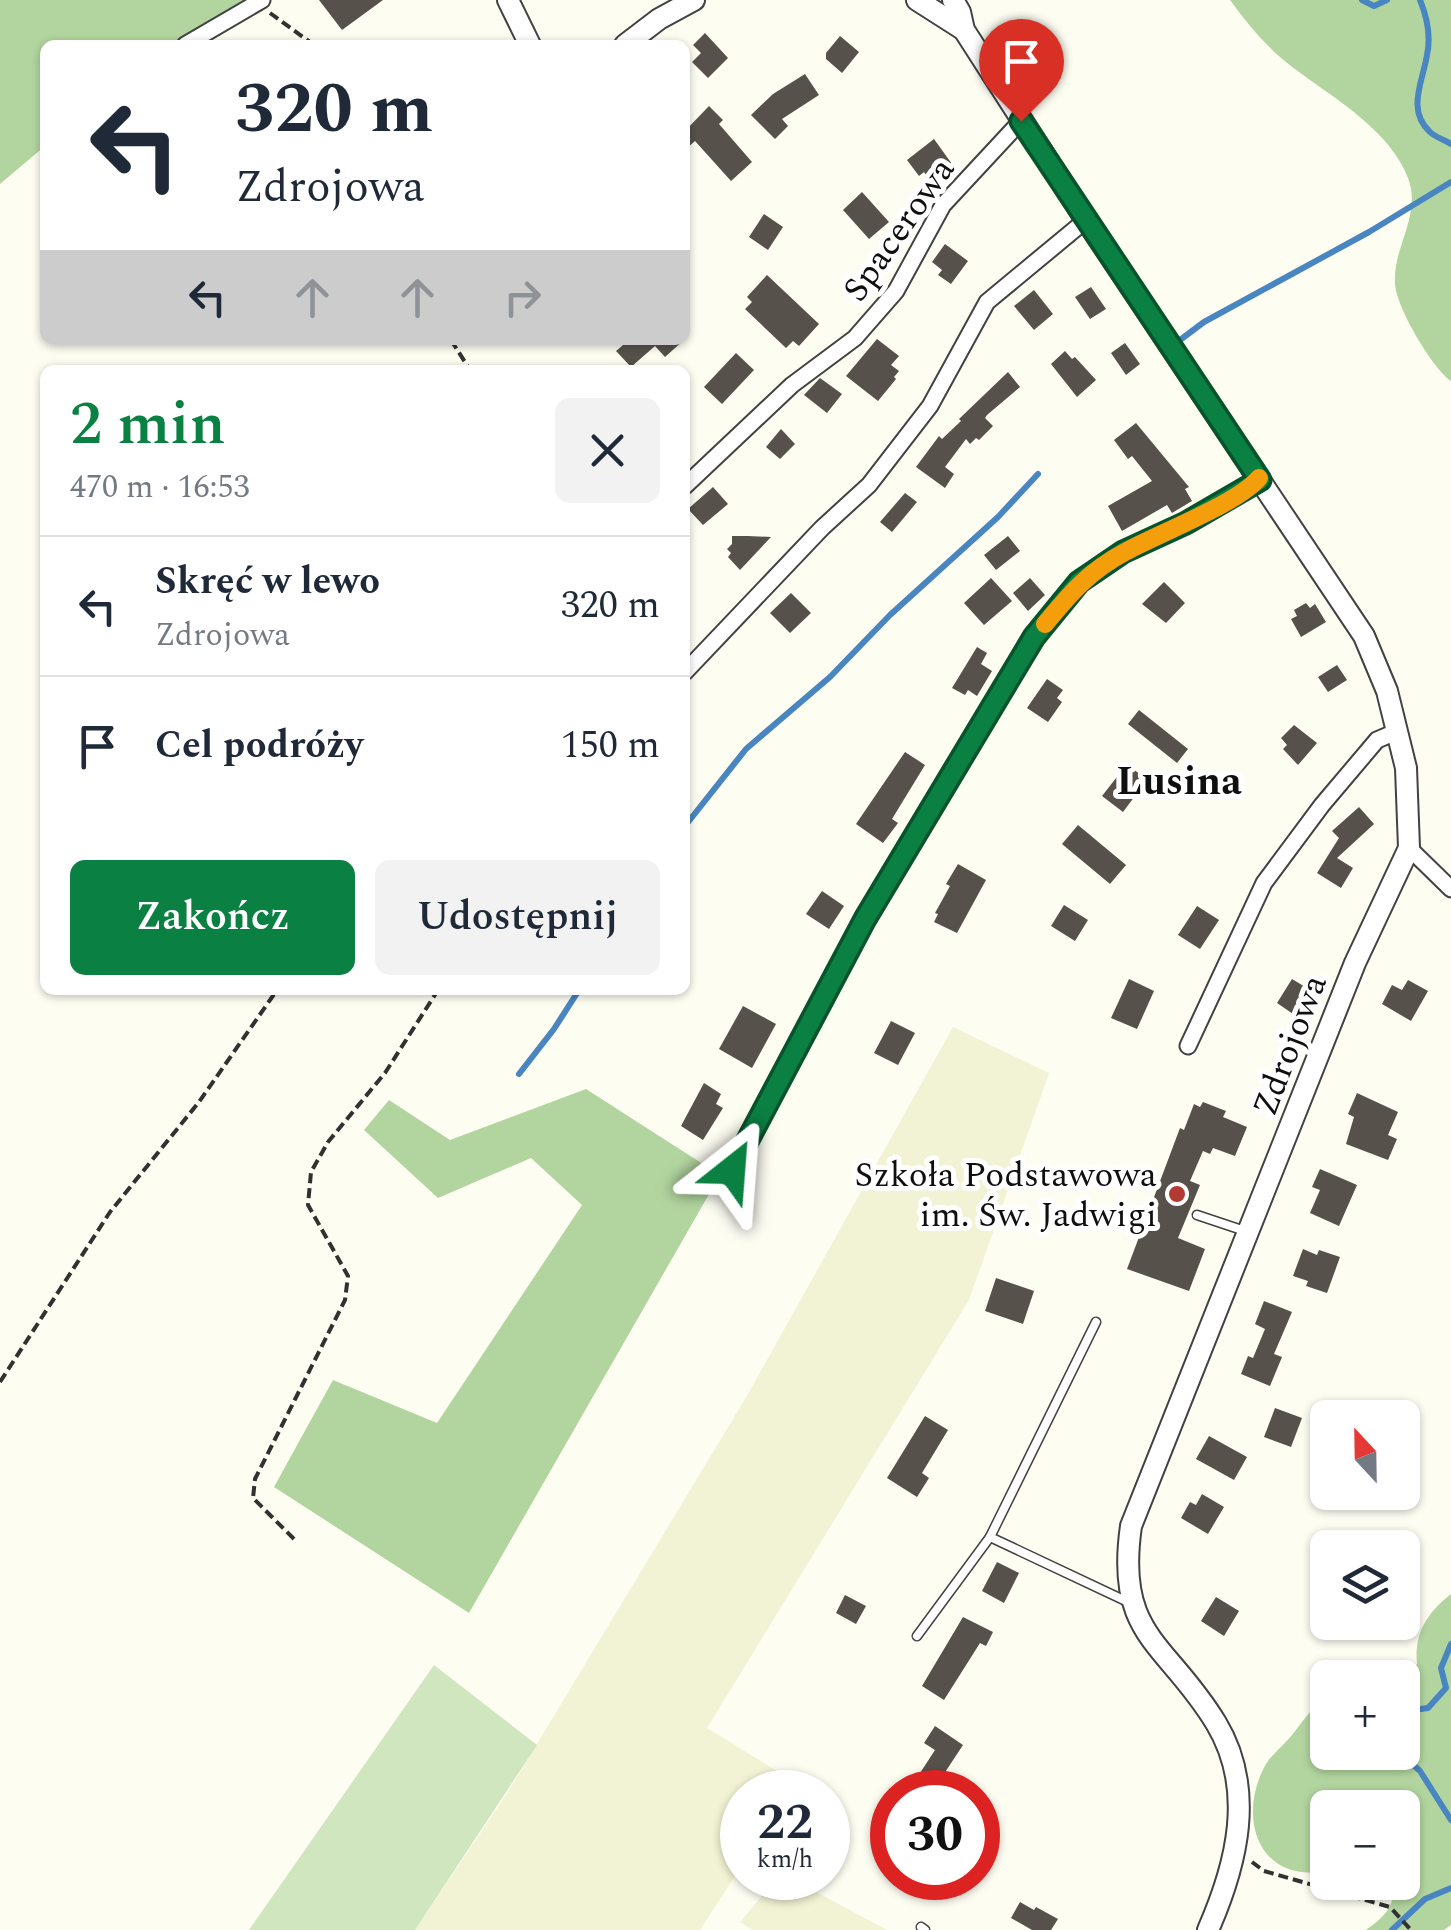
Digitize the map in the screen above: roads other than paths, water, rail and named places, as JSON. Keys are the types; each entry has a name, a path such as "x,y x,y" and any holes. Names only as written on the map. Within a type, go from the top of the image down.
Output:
{"street":[{"path":"508,0 528,40"},
{"path":"632,40 694,0"},
{"name":"Zdrojowa","path":"917,0 964,30"},
{"name":"Zdrojowa","path":"953,0 964,30 1021,121 1364,636 1398,731 1406,768 1409,848 1356,963 1131,1526 1126,1577 1132,1604 1157,1647 1216,1722 1237,1772 1240,1800 1236,1851 1208,1930"},
{"path":"194,40 259,2"},
{"name":"Spacerowa","path":"690,481 792,385 855,338 896,291 944,204 1021,121"},
{"path":"690,667 822,528 869,485 930,406 987,302 1086,220"},
{"path":"732,1170 865,919 1034,637 1079,582 1123,552 1186,523 1260,480"},
{"path":"1188,1046 1264,883 1377,740 1398,731"},
{"path":"1409,848 1451,889"}],"lane":[{"path":"1197,1215 1250,1232"},
{"path":"917,1636 990,1536 1096,1322"},
{"path":"990,1536 1132,1604"}],"waterway":[{"path":"1362,0 1374,6 1387,0"},
{"path":"1420,0 1429,41 1417,105 1430,132 1451,144"},
{"path":"1180,340 1204,322 1369,232 1451,182"},
{"path":"690,820 746,749 830,677 1038,474"},
{"path":"519,1074 576,995"},
{"path":"1420,1709 1428,1708 1446,1688 1441,1668 1451,1644"},
{"path":"1419,1770 1451,1820"},
{"path":"1392,1930 1425,1899 1451,1888"}],"place":[{"name":"Szkoła Podstawowa im. Św. Jadwigi","path":"1177,1194"}],"district":[{"name":"Lusina","path":"1179,780"}]}
